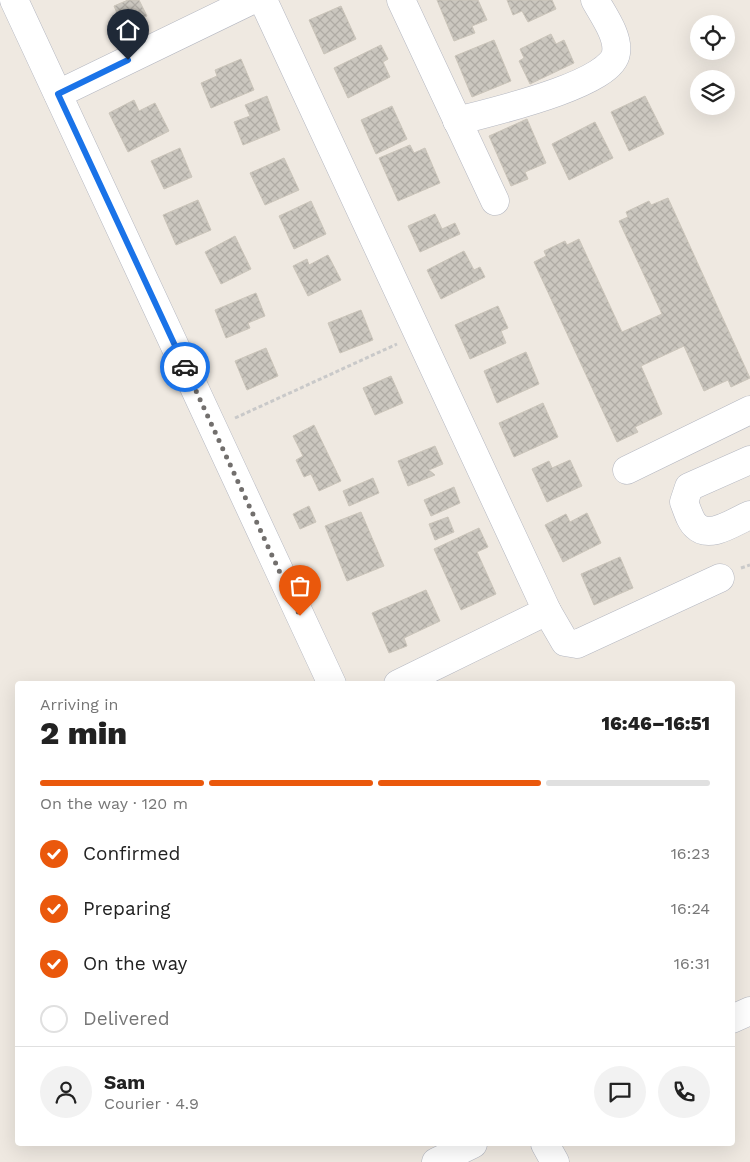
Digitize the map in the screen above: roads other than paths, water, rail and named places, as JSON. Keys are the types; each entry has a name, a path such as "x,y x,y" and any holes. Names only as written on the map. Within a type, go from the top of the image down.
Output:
{"street":[{"path":"14,0 331,681"},
{"path":"58,94 252,0"},
{"path":"263,0 546,611 565,642 578,644 720,578"},
{"path":"401,0 495,200"},
{"path":"457,121 534,100 602,73 614,61 616,46 595,0"},
{"path":"627,470 750,410"},
{"path":"750,460 689,487 684,502 695,526 705,532 713,531 750,515"},
{"path":"404,681 546,611"},
{"path":"735,1018 750,1011"},
{"path":"436,1162 469,1146"},
{"path":"546,1146 555,1162"}]}
